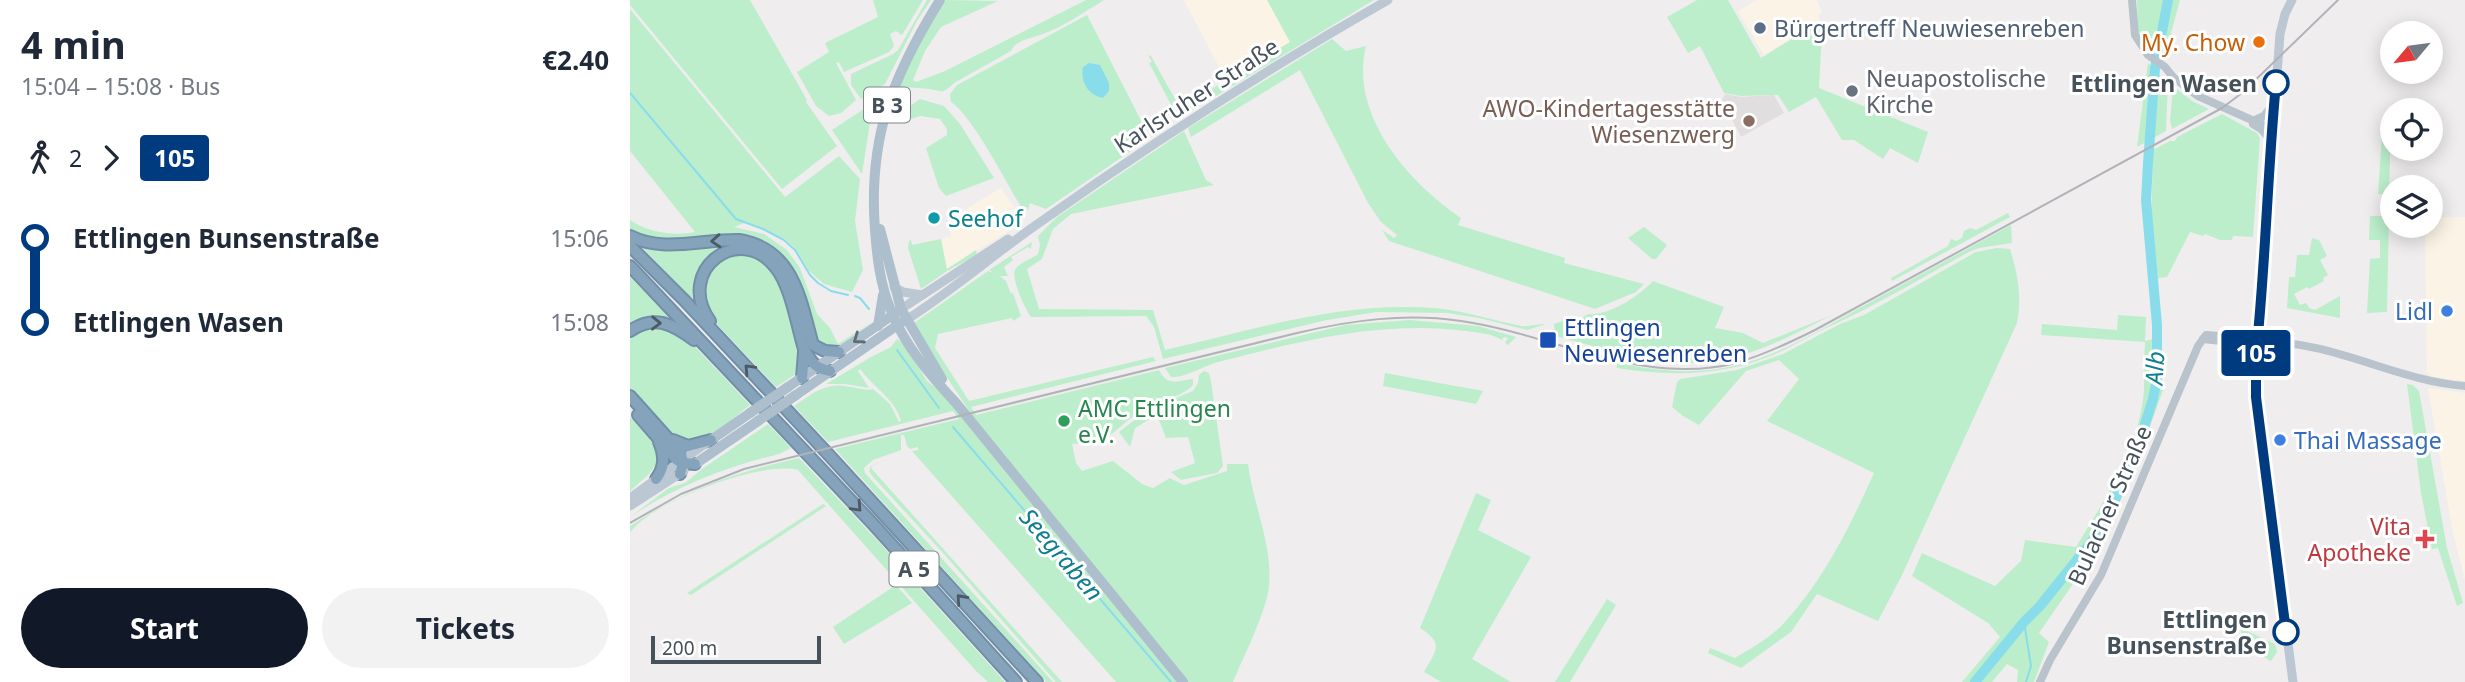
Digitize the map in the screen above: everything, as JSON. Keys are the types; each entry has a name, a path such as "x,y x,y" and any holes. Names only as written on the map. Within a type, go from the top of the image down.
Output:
{"highway":[{"path":"630,236 661,245 738,240 770,251 793,279 809,347 802,378"},
{"name":"A 5","path":"630,246 730,349 1037,682"},
{"path":"730,349 706,315 700,301 699,287 704,272 713,260 738,249 764,257 777,269 821,371"},
{"name":"A 5","path":"630,266 1016,682"},
{"path":"630,331 649,321 665,322 683,331 721,361"},
{"path":"809,347 839,352"},
{"path":"630,396 662,437 688,446 711,440"},
{"path":"630,406 681,453 684,465"},
{"path":"656,479 664,461 662,437"}],"main road":[{"name":"B 3","path":"940,0 910,50 892,90 878,145 874,194 875,237 906,340 924,367 957,403 1183,682"},
{"name":"Karlsruher Straße","path":"792,391 802,378 821,371 839,352 878,326 899,317 1203,112 1388,0"},
{"path":"2292,0 2280,34 2253,342 2256,397 2293,682"},
{"name":"Karlsruher Straße","path":"792,391 881,337 922,295 1020,232 1030,229"},
{"path":"878,326 889,288 922,295"},
{"name":"B 3","path":"899,317 957,403"},
{"path":"881,337 892,336 906,340"},
{"path":"2253,342 2263,349 2266,342"},
{"path":"630,506 684,465 792,391"},
{"path":"630,498 656,479 684,465 711,440 754,417"}],"street":[{"path":"2132,0 2135,35 2149,56 2198,96 2272,129"},
{"path":"2255,120 2263,116 2274,103"},
{"path":"2242,116 2261,129 2271,141"},
{"name":"Bulacher Straße","path":"2040,682 2050,660 2101,575 2198,346 2206,335 2214,334 2253,342"},
{"path":"2266,342 2295,343 2328,350 2410,376 2465,386"}],"shaded area":[{"path":"1184,0 1267,0 1290,42 1226,80"},
{"path":"1757,0 1816,0 1822,12 1818,15 1820,21 1764,55 1738,11"},
{"path":"1725,94 1741,97 1774,95 1784,113 1741,137 1722,100"},
{"path":"1001,188 1024,222 946,269 941,239 951,237 949,223 957,221 956,215"},
{"path":"2443,217 2465,217 2465,381 2433,377 2427,373 2425,238 2443,238"},
{"path":"2428,388 2465,393 2465,579 2453,533"}],"green space":[{"path":"630,0 750,0 806,102 837,146 782,189 630,5"},
{"path":"873,0 923,0 902,35 896,31 890,34 894,46 889,52 844,72 839,62 836,63 856,100 841,113 829,116 816,106 797,72 829,52 825,43 878,17"},
{"path":"927,0 931,0 917,21 885,84 861,99 851,85 851,74 898,50"},
{"path":"946,0 998,1 941,27 925,51 913,80 916,82 945,71 1086,0 1104,0 1048,32 1019,42 1011,51 944,91 898,87 919,44"},
{"path":"1267,0 1374,0 1183,116 1176,114 1149,63 1152,62 1148,55 1180,108 1290,42"},
{"path":"1697,0 1728,0 1761,58 1819,22 1822,29 1819,88 1928,132 1918,163 1890,148 1883,159 1854,140 1842,140 1816,97 1789,112 1778,95 1741,96 1724,93 1700,46 1688,53 1667,17"},
{"path":"2137,0 2180,0 2165,55 2160,56 2144,43 2138,30"},
{"path":"630,9 785,197 839,156 860,179 855,221 863,270 852,292 824,284 809,271 794,247 785,239 747,222 734,227 764,234 787,250 800,268 817,314 830,328 838,344 875,320 835,349 819,346 788,265 769,247 660,242 630,233 630,220 661,232 695,232 630,151"},
{"path":"1087,15 1150,138 1046,209 1030,203 1028,210 1023,210 969,121 951,102 950,94 957,85"},
{"path":"1332,39 1346,51 1366,46 1363,72 1366,97 1375,121 1403,166 1421,186 1461,218 1458,225 1565,258 1564,263 1644,284 1636,292 1595,309 1389,241 1382,230 1394,238 1397,235 1381,222 1368,203 1300,70 1191,137 1188,128"},
{"path":"2148,63 2168,83 2166,131 2137,147"},
{"path":"2173,86 2192,101 2209,109 2172,129 2170,121"},
{"path":"920,99 944,106 960,124 994,178 946,196 939,188 926,148 947,135 947,129 940,119 920,116 902,122 910,106"},
{"path":"873,103 862,174 832,130"},
{"path":"2222,114 2257,133 2260,138 2253,237 2233,236 2232,240 2220,240 2190,232 2167,277 2158,278 2151,229 2153,150 2175,141 2177,137"},
{"path":"1184,131 1206,180 1214,185 1071,214 1053,229 1042,259 1027,269 1039,309 1153,310 1165,350 1297,319 1364,309 1432,308 1521,326 1546,324 1527,330 1447,313 1377,312 1327,320 1163,359 1154,327 1146,316 1031,317 1019,294 1014,274 1019,265 1038,254 1038,236 1057,217"},
{"path":"2380,161 2390,161 2390,175 2380,175 2378,194"},
{"path":"2008,213 2010,217 1892,281 1891,278 1948,246 1951,239 1956,241 1962,238 1964,231 1970,228 1976,230"},
{"path":"2370,216 2380,216 2380,238 2389,238 2387,312 2367,313 2370,259 2380,258 2380,240 2369,240"},
{"path":"2011,225 2012,243 1969,252 1870,306 1760,360 1720,370 1700,372 1659,373 1617,368 1617,363 1661,370 1719,369 1768,355 1817,332"},
{"path":"1644,227 1667,245 1656,259 1652,259 1628,238"},
{"path":"2312,238 2319,240 2327,256 2320,260 2328,275 2323,278 2324,281 2294,294 2300,305 2306,303 2309,308 2315,310 2340,296 2340,318 2287,308 2289,277 2295,277 2297,255 2309,255"},
{"path":"941,239 947,269 976,250 977,255 921,289 908,248 909,241 911,240 912,245"},
{"path":"637,242 663,246 736,244 757,249 773,258 779,265 754,249 744,247 723,251 705,263 699,272 697,304"},
{"path":"1032,242 1031,249 1028,247 1011,257 1013,260 1004,267 1008,276 1000,276 1006,281 1011,294 1013,293 1021,316 1013,321 1012,318 938,334 935,348 969,401 1153,357 1156,361 971,407 976,415 1159,370 1162,376 1170,381 1193,379 1193,385 1189,389 1150,406 1138,407 1140,411 1110,435 1095,441 1072,444 1076,463 1082,471 1113,461 1142,484 1153,488 1170,478 1184,485 1227,471 1227,464 1248,464 1268,556 1269,586 1259,621 1233,682 1187,682 974,418 930,348 926,348 914,323 988,271 994,273 989,270"},
{"path":"1997,248 2010,249 2013,259 2019,295 2017,323 1902,575 1878,621 1817,594 1791,632 1741,668 1708,653 1710,648 1735,658 1767,638 1784,623 1824,570 1874,473 1767,421 1799,379 1779,360 1746,371 1699,425 1672,407 1677,382 1681,379 1737,370 1783,354 1840,324 1864,315 1976,252"},
{"path":"735,253 752,255 767,263 780,283 802,359 799,372 776,387 714,321 707,307 704,284 709,270"},
{"path":"781,268 792,287 813,352 811,353 795,297"},
{"path":"630,277 669,317 667,319 656,318 630,326"},
{"path":"1653,281 1724,307 1715,328 1743,333 1763,343 1832,315 1763,348 1708,362 1655,360 1555,336 1554,324 1574,317 1580,319 1588,314 1605,312 1632,299"},
{"path":"2118,315 2146,317 2145,341 2154,339 2155,382 2163,390 2144,443 2088,576 2077,578 2039,633 2049,642 2034,682 2017,682 2018,670 2007,664 1992,682 1962,682 2000,637 1988,623 1912,576 1922,553 1995,586 2021,561 2025,540 2076,547 2119,472 2136,432 2144,390 2145,342 2041,335 2042,324 2117,330"},
{"path":"1410,320 1478,326 1516,337 1508,345 1505,343 1508,338 1504,337 1502,340 1466,331 1435,328 1373,330 1282,346 1216,363 1176,377 1171,377 1165,368 1345,325"},
{"path":"656,325 687,338 750,405 701,440 690,442 670,434 630,390 630,337 637,331"},
{"path":"897,339 903,342 927,381 939,390 1177,682 1116,682 912,451 918,450 918,447 910,449 904,435 901,435 901,450 873,460 864,468 865,473 1053,682 1046,682 835,449 959,419 953,411 828,442 794,406 827,387 873,389 890,404 899,422 901,421 889,400 860,369 858,371 869,388 826,384 891,347"},
{"path":"1204,371 1209,373 1211,381 1223,466 1217,473 1181,480 1171,472 1195,463 1188,437 1166,438 1157,415 1135,428 1130,447 1119,432 1149,409 1193,391 1199,375"},
{"path":"1385,373 1483,391 1476,404 1383,386"},
{"path":"2407,384 2413,385 2419,391 2447,548 2463,603 2457,606 2438,548 2432,549 2421,493"},
{"path":"630,417 657,446 659,461 630,491"},
{"path":"768,424 791,448 702,479 665,496 630,517 669,488 685,483"},
{"path":"799,458 1005,682 988,682 976,671 798,470 759,471 708,486 660,509 641,521 630,533 630,526 650,513 691,492 754,469"},
{"path":"888,459 871,468 1062,682 1056,682 873,477 869,471 871,466"},
{"path":"1476,493 1491,500 1478,530 1531,557 1472,659 1511,682 1441,682 1424,672 1436,648 1433,639 1420,628"},
{"path":"823,504 826,506 691,595 687,593"},
{"path":"896,585 912,603 844,644 833,627"},
{"path":"1607,599 1616,605 1570,682 1555,682"},
{"path":"2241,628 2275,644 2277,652 2271,661 2241,644"}],"water":[{"path":"1089,63 1100,65 1109,83 1109,91 1103,98 1089,91 1084,83 1083,67"}],"waterway":[{"name":"Alb","path":"1975,682 2093,540 2115,500 2139,443 2153,399 2157,379 2157,325 2146,200 2155,68 2168,0"},
{"name":"Seegraben","path":"630,93 736,219 784,240 795,250 818,283 831,291 848,295"},
{"name":"Seegraben","path":"855,296 869,309"},
{"name":"Seegraben","path":"897,350 939,408"},
{"name":"Seegraben","path":"953,427 1171,682"},
{"path":"2024,622 2031,666 2026,682"}],"tram line":[{"path":"630,523 681,494 744,469 1297,333 1358,321 1399,318 1461,321 1597,356 1666,368 1701,369 1736,363 1815,330 2222,108 2242,93 2338,0"}],"bus line":[{"name":"105","path":"2276,83 2260,317 2258,334 2251,336 2249,346 2256,351 2256,397 2286,632"}],"place":[{"name":"Bürgertreff Neuwiesenreben","path":"1760,28"},
{"name":"My. Chow","path":"2259,42"},
{"name":"Ettlingen Wasen","path":"2276,83"},
{"name":"Neuapostolische Kirche","path":"1852,91"},
{"name":"AWO-Kindertagesstätte Wiesenzwerg","path":"1749,121"},
{"name":"Seehof","path":"934,218"},
{"name":"Lidl","path":"2447,311"},
{"name":"Ettlingen Neuwiesenreben","path":"1548,340"},
{"name":"AMC Ettlingen e.V.","path":"1064,421"},
{"name":"Thai Massage","path":"2280,440"},
{"name":"Vita Apotheke","path":"2425,539"},
{"name":"Ettlingen Bunsenstraße","path":"2286,632"}]}
